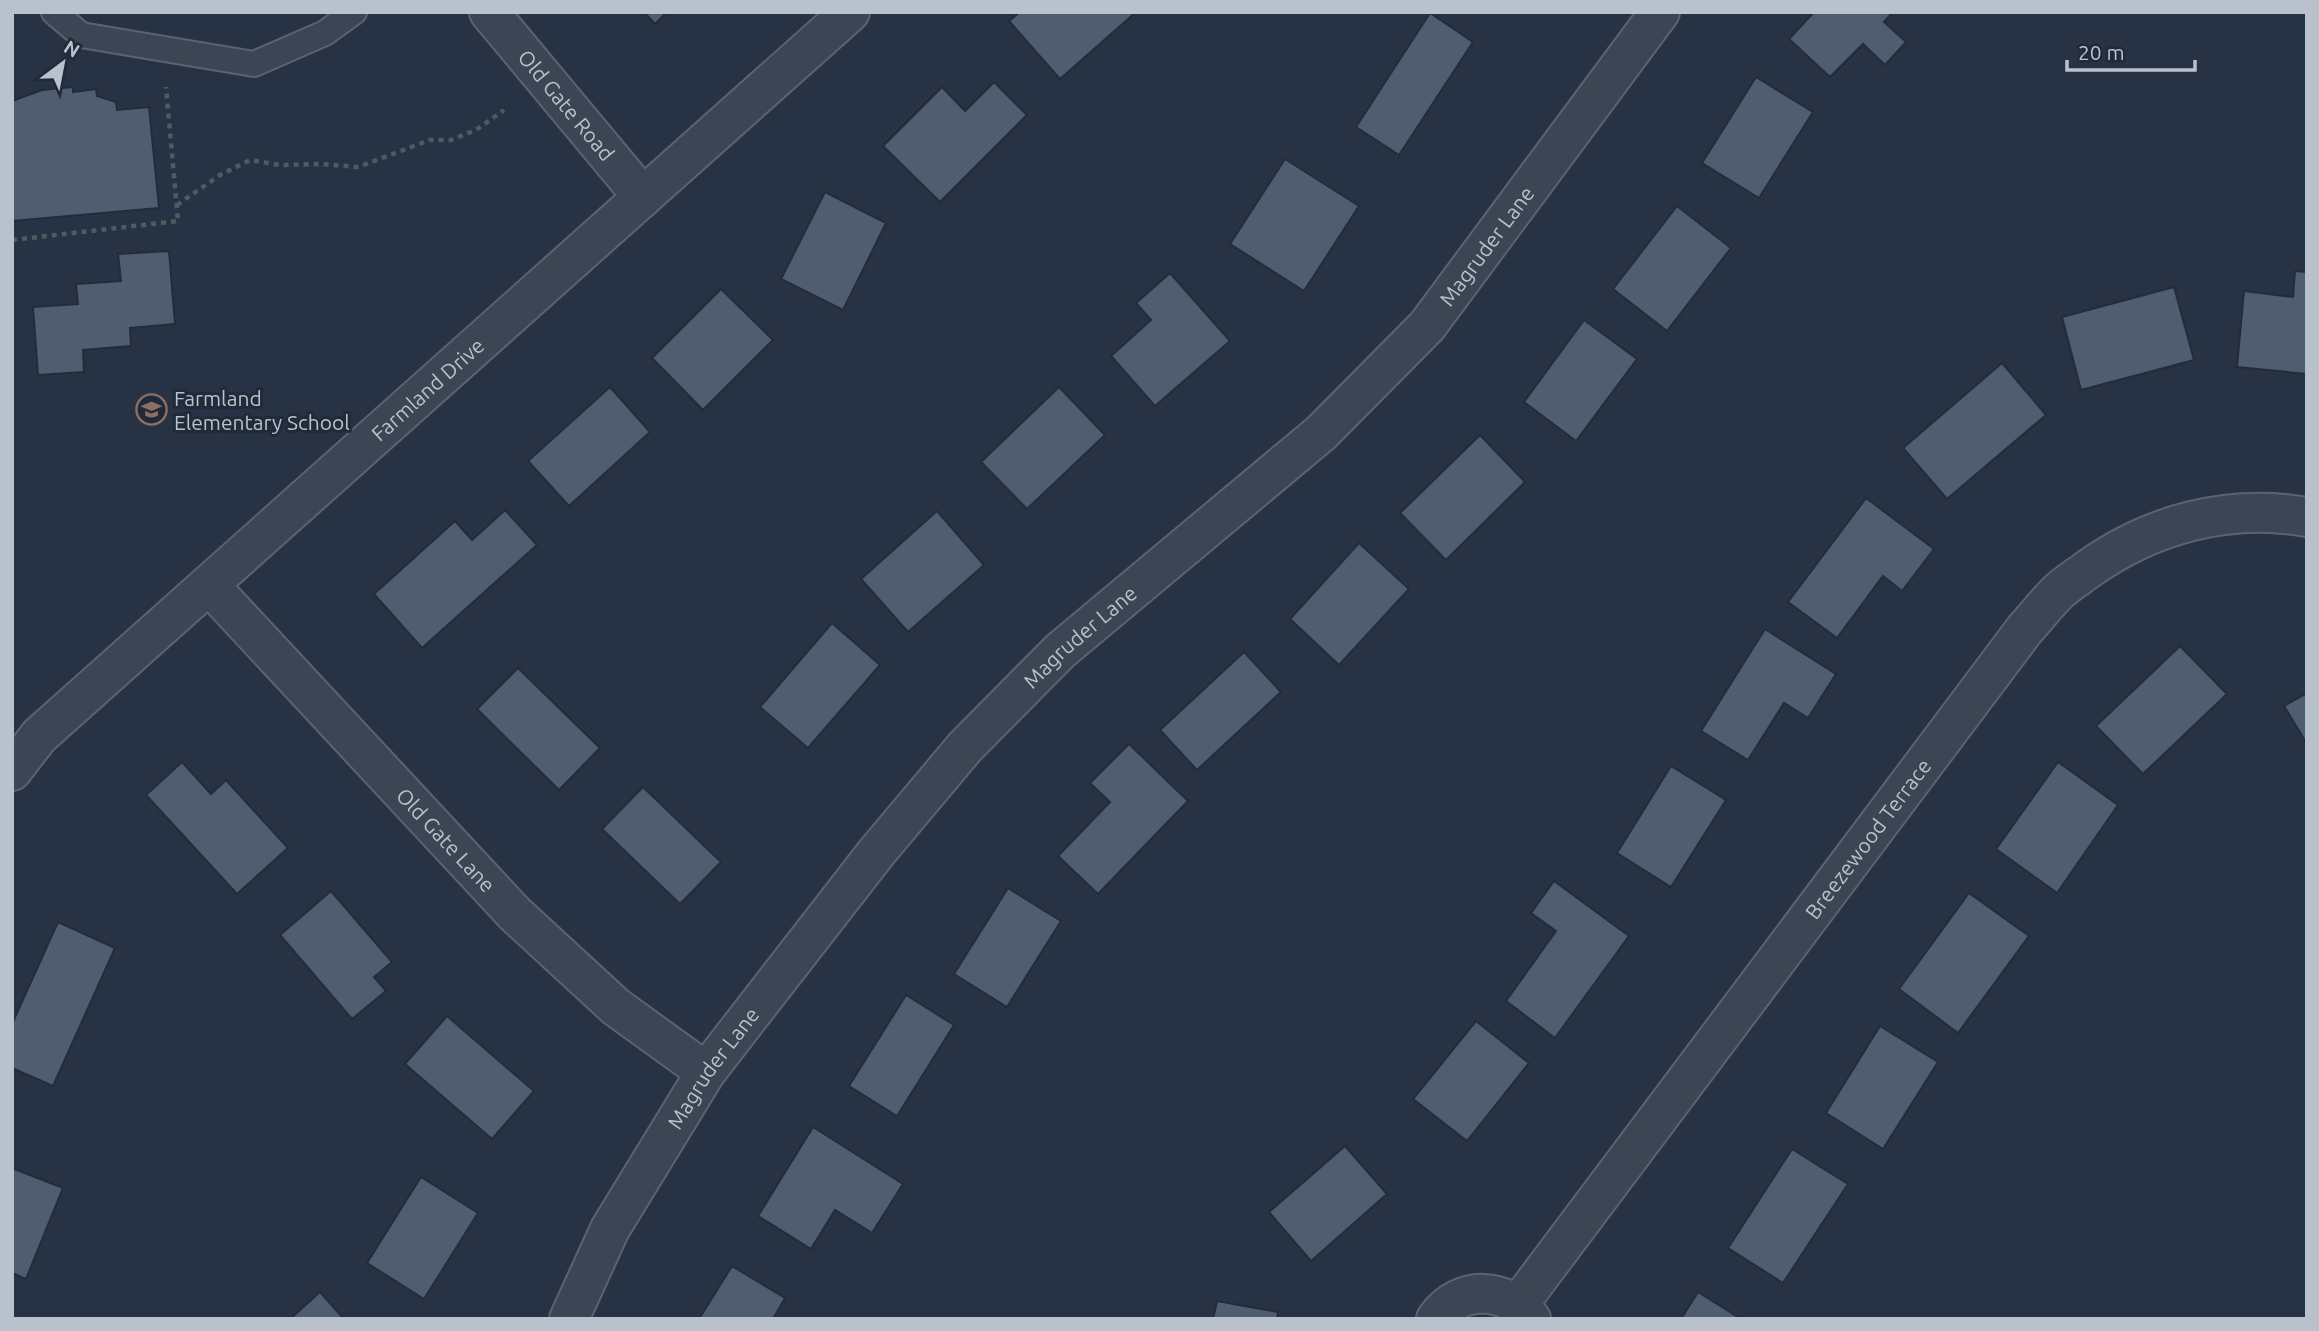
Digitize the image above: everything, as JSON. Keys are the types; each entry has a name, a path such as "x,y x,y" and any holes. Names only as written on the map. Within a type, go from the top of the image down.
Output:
{"street":[{"name":"Old Gate Road","path":"489,12 643,197"},
{"name":"Farmland Drive","path":"12,771 39,736 850,12"},
{"name":"Magruder Lane","path":"569,1319 610,1229 706,1072 876,853 965,747 1060,651 1321,433 1427,326 1660,12"},
{"name":"Breezewood Terrace","path":"1436,1319 1441,1311 1455,1300 1471,1294 1495,1294 1525,1312 2017,640 2058,591 2099,561 2147,535 2194,519 2244,512 2284,513 2307,517"},
{"name":"Old Gate Lane","path":"209,584 515,914 616,1007 706,1072"}],"lane":[{"path":"54,12 81,34 254,64 325,33 341,16"}],"path":[{"path":"12,240 178,221 166,87"},
{"path":"177,205 220,175 250,160 279,165 358,167 430,140 451,140 476,130 504,110"}],"building":[{"path":"644,12 667,12 655,24"},
{"path":"1020,12 1136,12 1060,79 1009,21"},
{"path":"1814,12 1893,12 1884,22 1906,42 1885,65 1863,44 1830,77 1789,39"},
{"path":"1430,13 1473,42 1399,155 1356,127"},
{"path":"1756,77 1813,112 1759,198 1702,163"},
{"path":"994,82 1027,115 940,202 883,146 942,87 965,111"},
{"path":"73,87 73,92 96,89 97,96 116,102 117,110 149,107 159,208 12,221 12,101 42,90"},
{"path":"1285,159 1359,206 1304,291 1230,244"},
{"path":"825,192 886,223 843,310 781,279"},
{"path":"1677,206 1731,248 1667,331 1613,289"},
{"path":"169,251 175,324 130,328 131,346 83,350 84,372 38,375 33,307 78,304 76,284 121,281 118,254"},
{"path":"2295,271 2307,272 2307,374 2237,367 2244,291 2293,297"},
{"path":"1170,273 1230,341 1155,406 1111,356 1151,320 1136,303"},
{"path":"2174,287 2194,360 2081,390 2062,317"},
{"path":"721,289 773,340 703,410 652,358"},
{"path":"1584,320 1637,359 1576,441 1524,402"},
{"path":"2002,363 2046,415 1947,499 1903,448"},
{"path":"610,387 650,432 569,506 528,461"},
{"path":"1059,387 1105,435 1027,509 981,462"},
{"path":"1480,435 1525,482 1446,560 1400,513"},
{"path":"1866,498 1934,549 1902,591 1883,576 1837,638 1788,602"},
{"path":"505,510 537,545 422,648 374,594 455,521 472,540"},
{"path":"937,511 984,565 908,632 861,579"},
{"path":"1359,543 1409,589 1339,665 1290,619"},
{"path":"832,623 880,665 808,748 760,707"},
{"path":"1765,629 1836,674 1808,718 1784,703 1748,760 1701,731"},
{"path":"2180,646 2227,694 2143,774 2096,726"},
{"path":"1244,652 1281,692 1197,770 1160,730"},
{"path":"518,668 600,748 559,790 477,709"},
{"path":"2307,693 2307,744 2284,706"},
{"path":"1129,744 1188,801 1098,894 1058,856 1110,802 1090,783"},
{"path":"182,762 211,794 226,780 288,848 237,894 146,795"},
{"path":"2058,762 2118,805 2057,893 1996,849"},
{"path":"1671,766 1726,800 1671,887 1617,853"},
{"path":"643,787 721,862 680,904 602,829"},
{"path":"1554,881 1629,936 1555,1038 1506,1001 1556,931 1531,913"},
{"path":"1008,888 1061,921 1007,1007 954,974"},
{"path":"331,891 392,962 374,977 386,991 352,1019 280,935"},
{"path":"1969,893 2029,936 1958,1033 1899,989"},
{"path":"58,922 115,948 53,1086 12,1068 12,1024"},
{"path":"906,995 954,1025 897,1116 849,1086"},
{"path":"447,1016 534,1091 492,1139 405,1064"},
{"path":"1476,1021 1529,1063 1467,1141 1413,1099"},
{"path":"1880,1026 1938,1062 1883,1149 1826,1113"},
{"path":"813,1127 903,1184 872,1233 835,1210 811,1249 758,1216"},
{"path":"1345,1146 1387,1194 1311,1261 1269,1212"},
{"path":"1792,1149 1848,1184 1783,1283 1728,1248"},
{"path":"12,1168 63,1188 26,1279 12,1273"},
{"path":"421,1177 478,1213 424,1299 367,1263"},
{"path":"732,1266 785,1298 773,1319 699,1319"},
{"path":"320,1292 344,1319 290,1319"},
{"path":"1698,1292 1741,1319 1681,1319"},
{"path":"1217,1301 1278,1312 1277,1319 1213,1319"}],"place":[{"name":"Farmland Elementary School","path":"151,410"}]}
